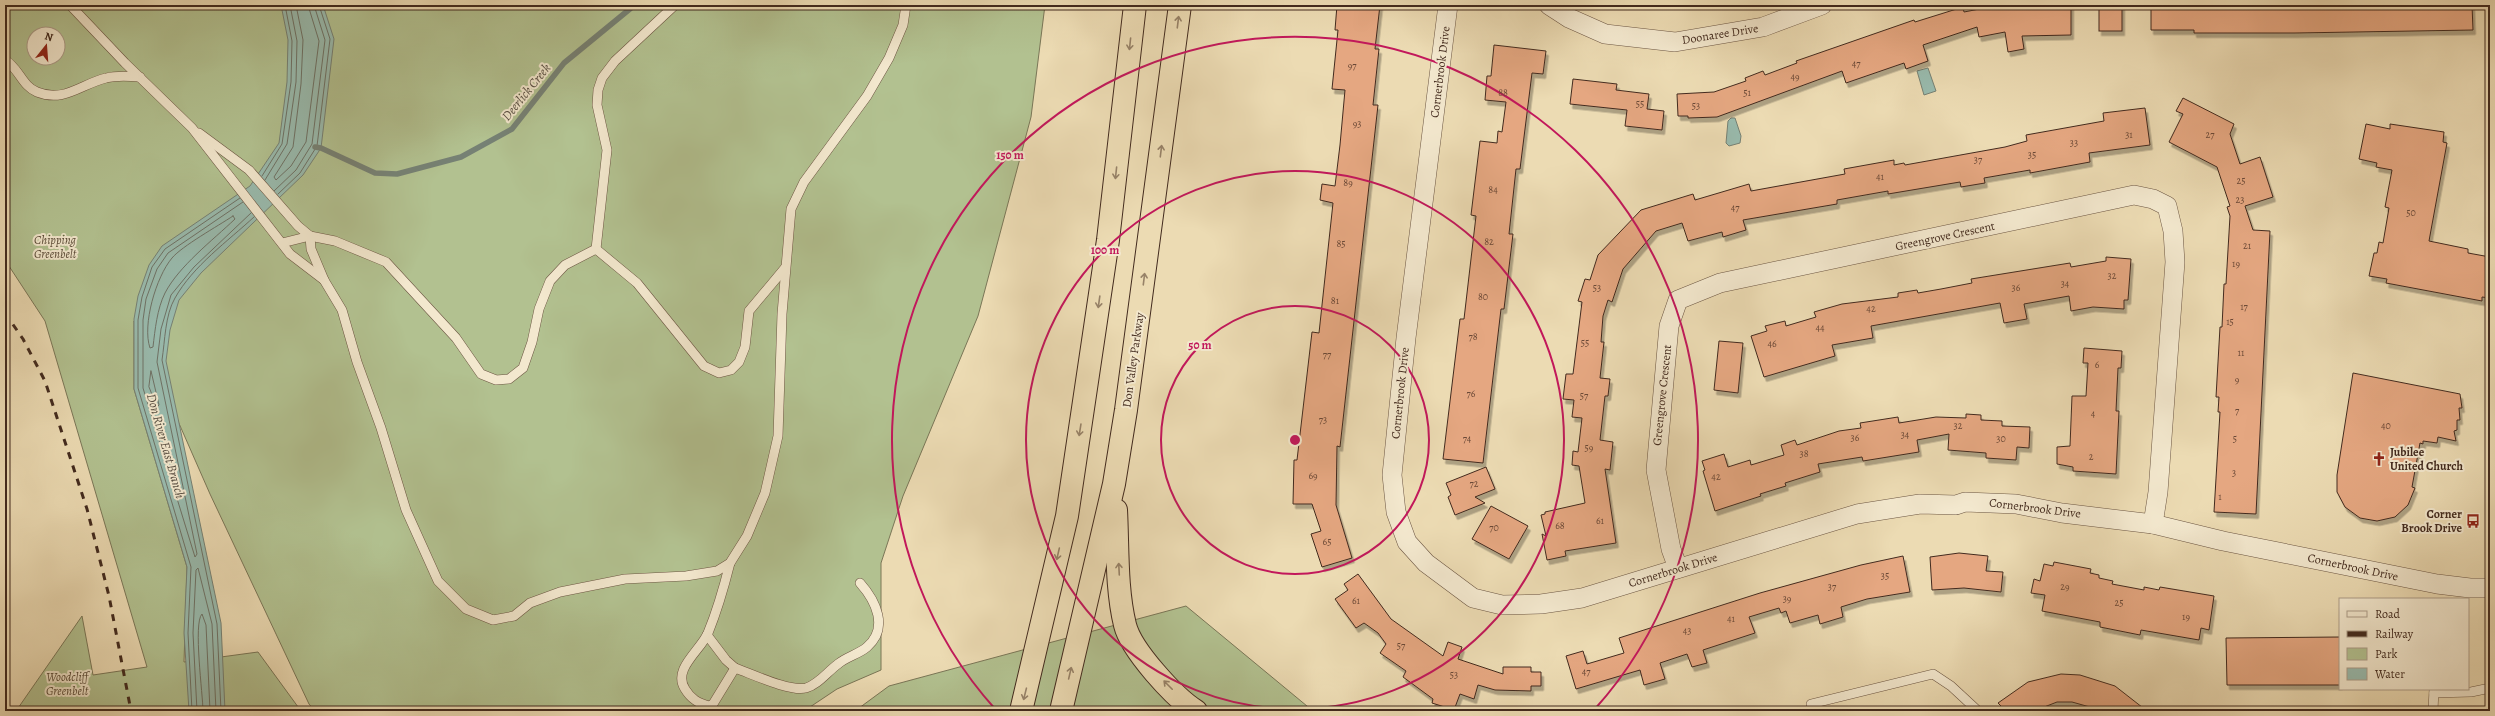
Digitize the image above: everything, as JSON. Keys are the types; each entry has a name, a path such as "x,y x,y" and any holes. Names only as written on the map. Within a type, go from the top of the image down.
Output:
{"highway":[{"path":"1021,711 1067,516 1108,240 1135,5"},
{"name":"Don Valley Parkway","path":"1062,711 1114,484 1126,410 1180,5"},
{"path":"1114,484 1119,581 1126,626 1149,666 1196,711"}],"street":[{"name":"Cornerbrook Drive","path":"1448,5 1406,338 1392,475 1396,512 1407,542 1426,563 1473,598 1502,605 1541,604 1582,598 1857,514 1889,511 1920,504 1997,503 2153,524 2223,541 2437,584 2470,588 2490,588"},
{"name":"Doonaree Drive","path":"1549,5 1569,18 1605,34 1675,42 1763,27 1822,5"},
{"name":"Greengrove Crescent","path":"1678,568 1672,549 1656,470 1669,326 1678,300 1720,283 2134,196 2153,199 2167,206 2174,231 2175,262 2158,492 2153,524"}],"lane":[{"path":"70,5 192,128 249,170 298,226 310,236 311,249 324,280 342,310 356,362 384,436 406,510 421,547 438,581 466,609 493,620 514,616 530,603 560,592 625,579 686,576 717,571 730,563"},
{"path":"596,249 607,150 597,105 598,90 602,78 615,62 675,5"},
{"path":"735,668 713,704 709,706 690,697 683,686 682,678 687,663 707,635 730,563 747,536 765,493 778,436 785,268 791,209 804,182 867,96 889,58 903,25 906,5"},
{"path":"5,60 17,69 28,87 36,92 52,95 61,96 71,93 107,77 140,77"},
{"path":"192,128 290,254 324,280"},
{"path":"279,240 310,236 335,242 386,262 456,338 481,374 496,380 509,379 523,368 532,342 539,309 550,281 565,265 596,249"},
{"path":"596,249 637,283 704,366 720,373 731,370 739,362 745,347 749,311 785,268"},
{"path":"707,635 726,660 735,668 791,688 805,688 818,681 850,655 865,648 875,638 879,620 876,605 860,583"},
{"path":"1811,704 1934,674 1951,686 1978,711"},
{"path":"2433,711 2434,691 2471,692 2490,688"}],"green space":[{"path":"5,5 1045,5 1031,117 978,316 903,496 881,563 881,670 837,689 804,711 315,711 309,704 210,494 134,321 134,389 187,567 184,662 258,652 301,711 16,711 82,616 93,675 147,667 45,321 5,260"},
{"path":"1186,606 1313,711 855,711 889,686"}],"water":[{"name":"Don River East Branch","path":"281,5 323,5 334,39 321,148 303,175 201,273 179,300 170,330 166,361 221,623 225,711 189,711 184,633 187,567 134,389 134,319 138,296 149,265 162,246 250,186 279,143 287,82 288,40"},
{"path":"1928,68 1936,91 1924,95 1917,71"},
{"path":"1731,118 1735,118 1741,136 1740,143 1729,146 1726,143 1728,121"}],"building":[{"path":"1337,5 1380,5 1375,49 1379,49 1373,105 1378,105 1340,447 1337,446 1336,505 1352,558 1322,567 1311,534 1321,531 1312,504 1293,504 1294,460 1297,460 1312,332 1319,333 1333,203 1320,200 1322,184 1335,186 1340,145 1345,90 1332,89 1338,30 1335,30"},
{"path":"2000,5 2071,5 2071,35 2022,36 2024,49 2008,52 2005,32 1979,37 1977,27 1923,45 1928,61 1906,69 1904,63 1846,83 1842,71 1717,117 1688,118 1688,116 1678,116 1677,94 1714,92 1746,81 1745,78 1763,71 1765,75 1797,63 1796,61 1914,20 1915,22 1963,7 1964,12"},
{"path":"2099,5 2122,5 2122,31 2099,31"},
{"path":"2151,5 2472,5 2473,30 2194,33 2194,30 2151,30"},
{"path":"1494,45 1546,51 1543,74 1532,73 1520,169 1516,169 1509,234 1513,234 1504,309 1501,309 1483,463 1443,459 1460,319 1464,319 1476,216 1471,215 1480,141 1497,143 1498,131 1502,132 1506,102 1485,100 1487,76 1491,76"},
{"path":"1573,79 1617,84 1616,90 1649,94 1647,109 1664,111 1662,130 1625,126 1627,110 1570,104"},
{"path":"2183,98 2234,124 2230,134 2240,164 2260,157 2273,197 2245,206 2253,230 2270,231 2256,514 2214,512 2220,412 2218,412 2219,397 2216,397 2220,327 2222,327 2224,284 2226,284 2230,216 2227,207 2230,206 2217,167 2169,142 2183,114 2176,111"},
{"path":"2145,108 2150,145 2089,153 2090,162 2030,173 2030,170 1984,178 1985,183 1961,187 1960,182 1888,194 1888,191 1837,200 1837,204 1743,220 1746,230 1723,237 1722,232 1688,241 1682,223 1656,231 1623,269 1612,302 1608,300 1603,316 1601,342 1604,342 1600,378 1610,379 1608,396 1605,396 1600,440 1613,442 1610,470 1605,469 1616,543 1565,551 1566,556 1547,560 1542,534 1546,536 1541,515 1545,514 1545,512 1585,503 1579,466 1572,465 1573,451 1578,452 1582,418 1572,417 1574,400 1563,399 1566,374 1573,374 1582,302 1578,301 1585,279 1590,280 1598,255 1641,210 1693,194 1695,200 1749,184 1751,191 1845,174 1844,169 1894,160 1894,165 1904,163 1905,165 2005,147 2027,141 2026,135 2104,121 2103,113"},
{"path":"2366,124 2390,129 2390,124 2444,132 2443,142 2447,143 2429,241 2468,249 2468,253 2490,257 2490,298 2482,297 2482,301 2386,283 2387,279 2369,276 2374,253 2377,253 2379,242 2383,243 2389,208 2385,207 2392,170 2376,167 2377,163 2359,159"},
{"path":"2106,257 2131,259 2128,300 2124,300 2124,309 2093,307 2071,311 2069,296 2024,304 2027,319 2004,323 2000,303 1871,326 1873,338 1832,345 1835,356 1764,377 1751,336 1767,331 1765,326 1785,321 1786,326 1816,317 1814,312 1842,304 1898,297 1898,293 1917,290 1918,293 1972,283 1971,279 2070,263 2071,267 2106,261"},
{"path":"1719,341 1743,343 1738,393 1714,390"},
{"path":"2084,348 2122,351 2121,368 2118,368 2116,411 2119,411 2116,474 2073,471 2073,467 2057,464 2057,447 2070,446 2072,396 2086,396 2088,363 2083,363"},
{"name":"Jubilee United Church","path":"2353,373 2460,394 2462,408 2459,408 2460,420 2457,420 2457,430 2454,431 2456,441 2438,437 2437,443 2423,441 2423,444 2420,443 2412,487 2415,488 2408,505 2395,517 2377,521 2360,518 2345,507 2337,492 2337,475"},
{"path":"1966,414 1981,415 1981,420 2002,421 2002,426 2030,427 2029,448 2017,447 2016,460 1986,458 1986,453 1948,450 1949,434 1917,440 1919,452 1863,461 1862,457 1818,464 1820,472 1785,483 1786,486 1760,494 1761,496 1715,511 1703,471 1705,470 1702,461 1724,454 1728,467 1750,460 1751,465 1784,455 1781,445 1795,440 1797,445 1839,431 1861,428 1860,423 1898,417 1899,423 1936,417 1966,418"},
{"path":"1486,467 1495,489 1475,497 1485,503 1455,515 1448,497 1451,495 1446,483"},
{"path":"1491,506 1528,526 1509,559 1472,539"},
{"path":"1959,553 1988,556 1986,571 2003,572 2001,592 1964,588 1932,590 1930,557"},
{"path":"1903,556 1910,592 1867,599 1841,607 1843,617 1820,624 1818,615 1790,623 1786,611 1781,613 1779,608 1749,617 1755,633 1703,650 1707,663 1692,667 1687,654 1660,663 1665,679 1644,685 1640,670 1576,689 1566,656 1583,651 1587,664 1624,653 1619,638 1760,593 1861,565"},
{"path":"2054,562 2091,569 2090,573 2099,575 2099,578 2113,581 2112,584 2144,590 2144,587 2159,590 2160,587 2214,596 2209,630 2201,628 2199,640 2141,630 2140,635 2100,627 2100,622 2042,611 2045,595 2031,593 2034,579 2040,581 2044,564 2053,566"},
{"path":"1358,574 1391,619 1443,656 1448,642 1462,647 1458,659 1503,674 1503,667 1531,667 1531,672 1541,672 1541,686 1531,686 1531,691 1495,690 1478,685 1474,699 1460,694 1454,710 1432,703 1433,699 1403,677 1406,671 1380,653 1386,644 1378,633 1364,623 1356,628 1335,599 1348,590 1344,584"},
{"path":"2339,637 2339,685 2227,685 2226,638"},
{"path":"2061,674 2080,675 2115,686 2147,711 2104,711 2072,702 2057,702 2034,711 2006,711 1998,703 2028,682"}],"waterway":[{"name":"Deerlick Creek","path":"315,147 321,148 375,173 397,174 461,157 512,129 564,63 631,8 631,5"}],"railway":[{"path":"5,313 23,339 45,381 87,509 109,596 131,711"}],"place":[{"name":"Jubilee United Church","path":"2379,459"},
{"name":"Corner Brook Drive","path":"2473,521"}],"park label":[{"name":"Chipping Greenbelt","path":"55,247"},
{"name":"Woodcliff Greenbelt","path":"67,684"}]}
